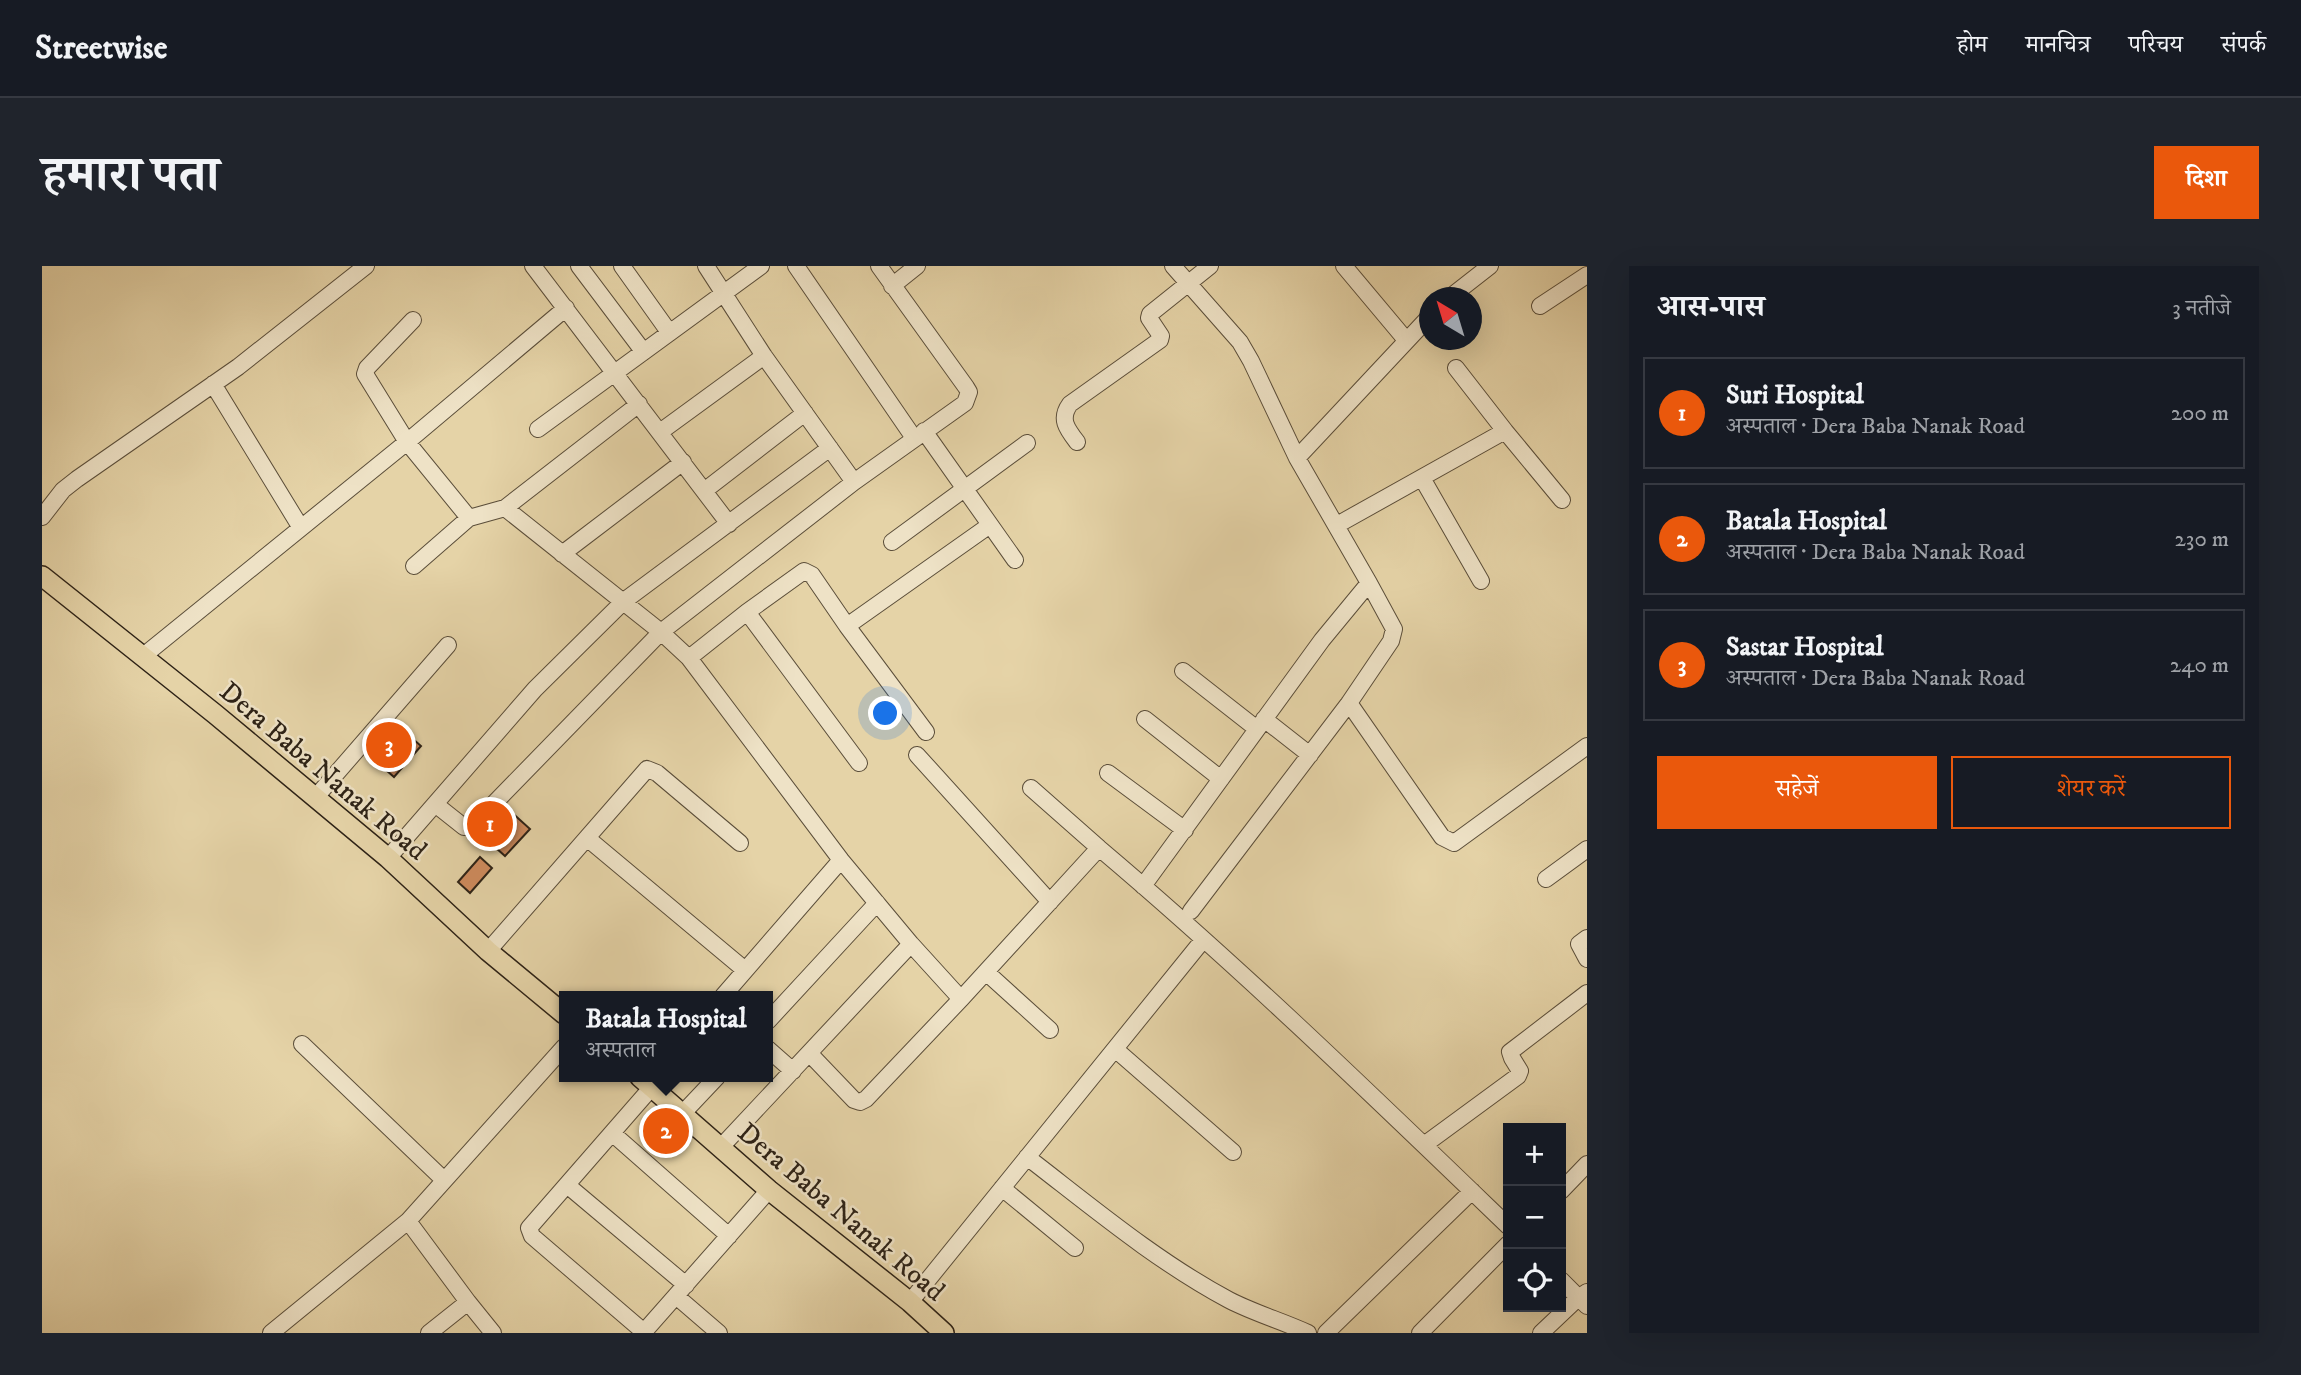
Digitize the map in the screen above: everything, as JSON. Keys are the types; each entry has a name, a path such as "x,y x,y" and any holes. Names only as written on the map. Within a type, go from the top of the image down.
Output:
{"main road":[{"name":"Dera Baba Nanak Road","path":"42,576 388,858 488,951 559,1009"},
{"name":"Dera Baba Nanak Road","path":"649,1082 769,1190 944,1333"}],"street":[{"path":"42,517 76,478 213,384 366,266"},
{"path":"533,266 729,523"},
{"path":"579,266 643,351"},
{"path":"622,266 669,332"},
{"path":"706,266 764,356 855,482"},
{"path":"538,429 761,266"},
{"path":"796,266 919,435 965,489 1015,560"},
{"path":"435,804 464,827 473,825 661,632 855,482 965,402 969,393 879,266"},
{"path":"892,286 917,266"},
{"path":"1173,266 1240,342 1297,458 1391,621 1394,635 1349,703 1191,911"},
{"path":"1077,442 1066,428 1064,412 1070,404 1160,340 1159,333 1149,318 1150,314 1210,266"},
{"path":"1344,266 1406,341"},
{"path":"1463,287 1490,266"},
{"path":"1540,306 1587,275"},
{"path":"142,657 407,442 566,308"},
{"path":"413,320 367,368 365,374 407,442 470,518"},
{"path":"1297,458 1419,327"},
{"path":"660,432 764,356"},
{"path":"1455,368 1562,500"},
{"path":"213,384 302,528"},
{"path":"414,566 470,518 505,508 639,404"},
{"path":"704,491 805,413"},
{"path":"1337,525 1505,431"},
{"path":"892,542 1027,443"},
{"path":"388,858 535,689 624,601 830,448"},
{"path":"562,554 683,462"},
{"path":"1422,478 1481,581"},
{"path":"505,508 624,601 689,658 841,860 961,999"},
{"path":"848,626 990,525"},
{"path":"689,658 804,571 812,575 926,732"},
{"path":"1143,886 1322,640 1368,583"},
{"path":"747,612 859,763"},
{"path":"316,798 448,645"},
{"path":"1183,671 1310,755"},
{"path":"1349,703 1442,837 1454,843 1587,746"},
{"path":"1145,719 1221,779"},
{"path":"918,755 1049,902"},
{"path":"488,951 647,769 657,773 740,842"},
{"path":"1108,773 1185,830"},
{"path":"1031,788 1203,940 1503,1221"},
{"path":"587,838 745,970"},
{"path":"809,1053 854,1100 860,1102 866,1099 1099,848"},
{"path":"1546,878 1587,849"},
{"path":"727,991 841,860"},
{"path":"773,1016 877,903"},
{"path":"1587,938 1579,947 1587,959"},
{"path":"910,1303 1203,940"},
{"path":"721,1147 911,944"},
{"path":"986,972 1050,1030"},
{"path":"1424,1145 1518,1076 1520,1071 1510,1052 1587,993"},
{"path":"302,1044 444,1180"},
{"path":"1115,1049 1233,1152"},
{"path":"773,1053 793,1070"},
{"path":"271,1333 408,1222 559,1054"},
{"path":"647,1082 612,1133 531,1225 529,1232 644,1332 769,1190"},
{"path":"683,1113 712,1082"},
{"path":"612,1133 729,1236"},
{"path":"1027,1157 1187,1276 1232,1302 1308,1333"},
{"path":"1566,1186 1587,1164"},
{"path":"567,1185 681,1290 719,1333"},
{"path":"1002,1188 1075,1248"},
{"path":"1326,1333 1472,1192"},
{"path":"408,1222 493,1333"},
{"path":"1420,1333 1503,1249"},
{"path":"1541,1333 1584,1299 1566,1284"},
{"path":"429,1333 468,1302"}],"building":[{"path":"395,723 421,746 394,777 368,754"},
{"path":"500,802 530,829 505,856 475,829"},
{"path":"480,857 492,868 470,893 458,882"},
{"path":"665,1117 683,1130 674,1142 656,1130"}],"place":[{"name":"Sastar Hospital","path":"389,745"},
{"name":"Suri Hospital","path":"490,824"},
{"name":"Batala Hospital","path":"666,1131"}]}
